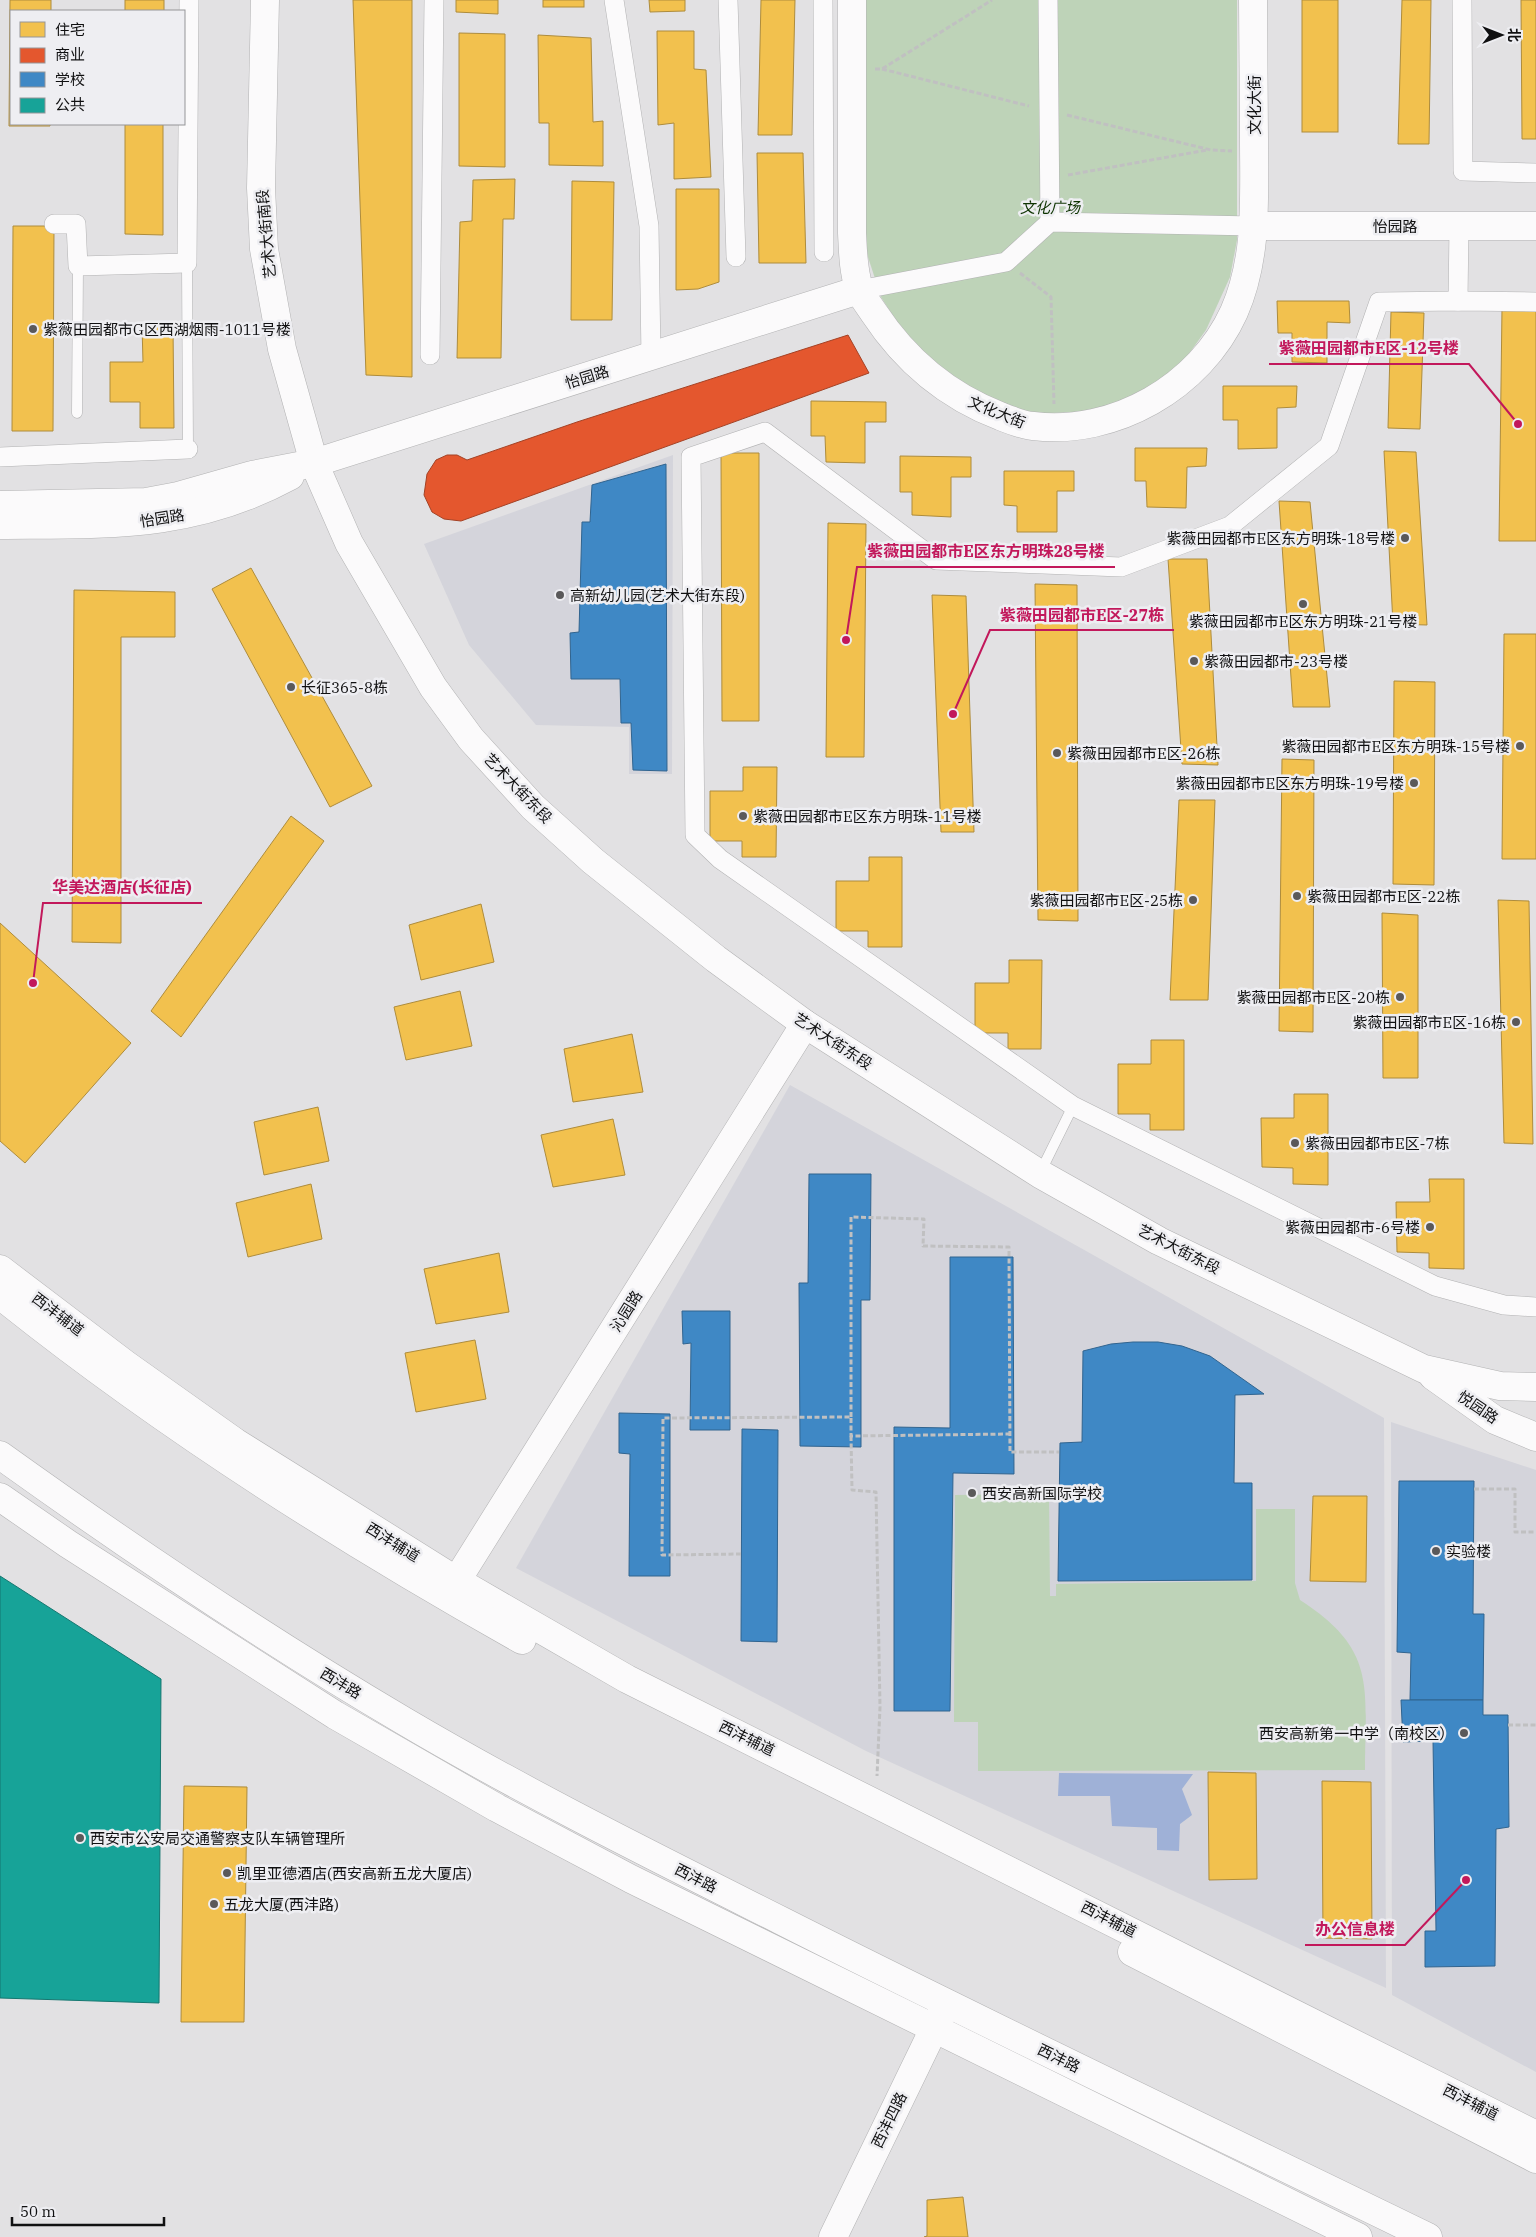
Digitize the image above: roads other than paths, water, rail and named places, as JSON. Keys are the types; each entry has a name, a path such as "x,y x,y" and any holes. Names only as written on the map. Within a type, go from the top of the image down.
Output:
{"main road":[{"name":"艺术大街南段","path":"265,0 261,188 264,249 282,349 314,463"},
{"name":"文化大街","path":"852,0 852,233 859,290 887,332 923,370 950,391 979,408 1033,426 1091,425 1142,406 1166,393 1196,370 1217,342 1234,312 1247,272 1254,226 1253,0"},
{"name":"怡园路","path":"1254,226 1536,226"},
{"name":"怡园路","path":"0,505 146,502 178,496 252,475 314,463 859,290"},
{"name":"怡园路","path":"0,525 125,523 163,519 209,510 258,493 314,463"},
{"name":"艺术大街东段","path":"314,463 350,543 433,687 471,739 533,807 593,861 716,959 805,1024 1040,1174 1159,1240 1424,1369 1500,1386 1536,1387"},
{"name":"沁园路","path":"452,1589 805,1024"},
{"name":"西沣辅道","path":"0,1269 125,1364 235,1442 452,1589 610,1689 853,1810 1536,2159"},
{"name":"西沣辅道","path":"0,1295 107,1376 332,1528 627,1679 1536,2135"},
{"name":"悦园路","path":"1424,1369 1495,1420 1536,1437"},
{"name":"西沣路","path":"0,1455 90,1520 262,1635 406,1722 940,2016 1358,2237"},
{"name":"西沣路","path":"0,1496 85,1555 335,1715 497,1808 631,1879 940,2016 1428,2237"},
{"name":"西沣四路","path":"833,2237 940,2016"}],"street":[{"path":"54,224 76,224 78,266 187,263 188,0"},
{"path":"430,355 434,0"},
{"path":"614,0 649,226 651,357"},
{"path":"728,0 736,257"},
{"path":"823,0 824,252"},
{"path":"1048,0 1050,222"},
{"path":"1462,0 1463,171 1536,173"},
{"path":"859,290 1006,262 1050,222 1254,226"},
{"path":"1458,300 1459,226"},
{"path":"1536,302 1458,300 1379,302 1329,446 1230,526 1121,567 936,560 765,432 691,457 695,834 720,859 1073,1106 1435,1286 1504,1305 1536,1308"},
{"path":"0,457 188,449"}],"lane":[{"path":"187,263 188,449"},
{"path":"78,266 78,413"},
{"path":"1040,1174 1073,1106"}],"water":[{"path":"1059,1773 1193,1774 1182,1789 1192,1815 1180,1824 1179,1851 1157,1850 1157,1828 1112,1826 1110,1796 1058,1796"}],"place":[{"name":"紫薇田园都市G区西湖烟雨-1011号楼","path":"33,329"},
{"name":"紫薇田园都市E区-12号楼","path":"1518,424"},
{"name":"紫薇田园都市E区东方明珠-18号楼","path":"1405,538"},
{"name":"高新幼儿园(艺术大街东段)","path":"560,595"},
{"name":"紫薇田园都市E区东方明珠-21号楼","path":"1303,604"},
{"name":"紫薇田园都市E区东方明珠28号楼","path":"846,640"},
{"name":"紫薇田园都市-23号楼","path":"1194,661"},
{"name":"长征365-8栋","path":"291,687"},
{"name":"紫薇田园都市E区-27栋","path":"953,714"},
{"name":"紫薇田园都市E区东方明珠-15号楼","path":"1520,746"},
{"name":"紫薇田园都市E区-26栋","path":"1057,753"},
{"name":"紫薇田园都市E区东方明珠-19号楼","path":"1414,783"},
{"name":"紫薇田园都市E区东方明珠-11号楼","path":"743,816"},
{"name":"紫薇田园都市E区-22栋","path":"1297,896"},
{"name":"紫薇田园都市E区-25栋","path":"1193,900"},
{"name":"华美达酒店(长征店)","path":"33,983"},
{"name":"紫薇田园都市E区-20栋","path":"1400,997"},
{"name":"紫薇田园都市E区-16栋","path":"1516,1022"},
{"name":"紫薇田园都市E区-7栋","path":"1295,1143"},
{"name":"紫薇田园都市-6号楼","path":"1430,1227"},
{"name":"西安高新国际学校","path":"972,1493"},
{"name":"实验楼","path":"1436,1551"},
{"name":"西安高新第一中学（南校区）","path":"1464,1733"},
{"name":"西安市公安局交通警察支队车辆管理所","path":"80,1838"},
{"name":"凯里亚德酒店(西安高新五龙大厦店)","path":"227,1873"},
{"name":"办公信息楼","path":"1466,1880"},
{"name":"五龙大厦(西沣路)","path":"214,1904"}],"park label":[{"name":"文化广场","path":"1050,207"}]}
